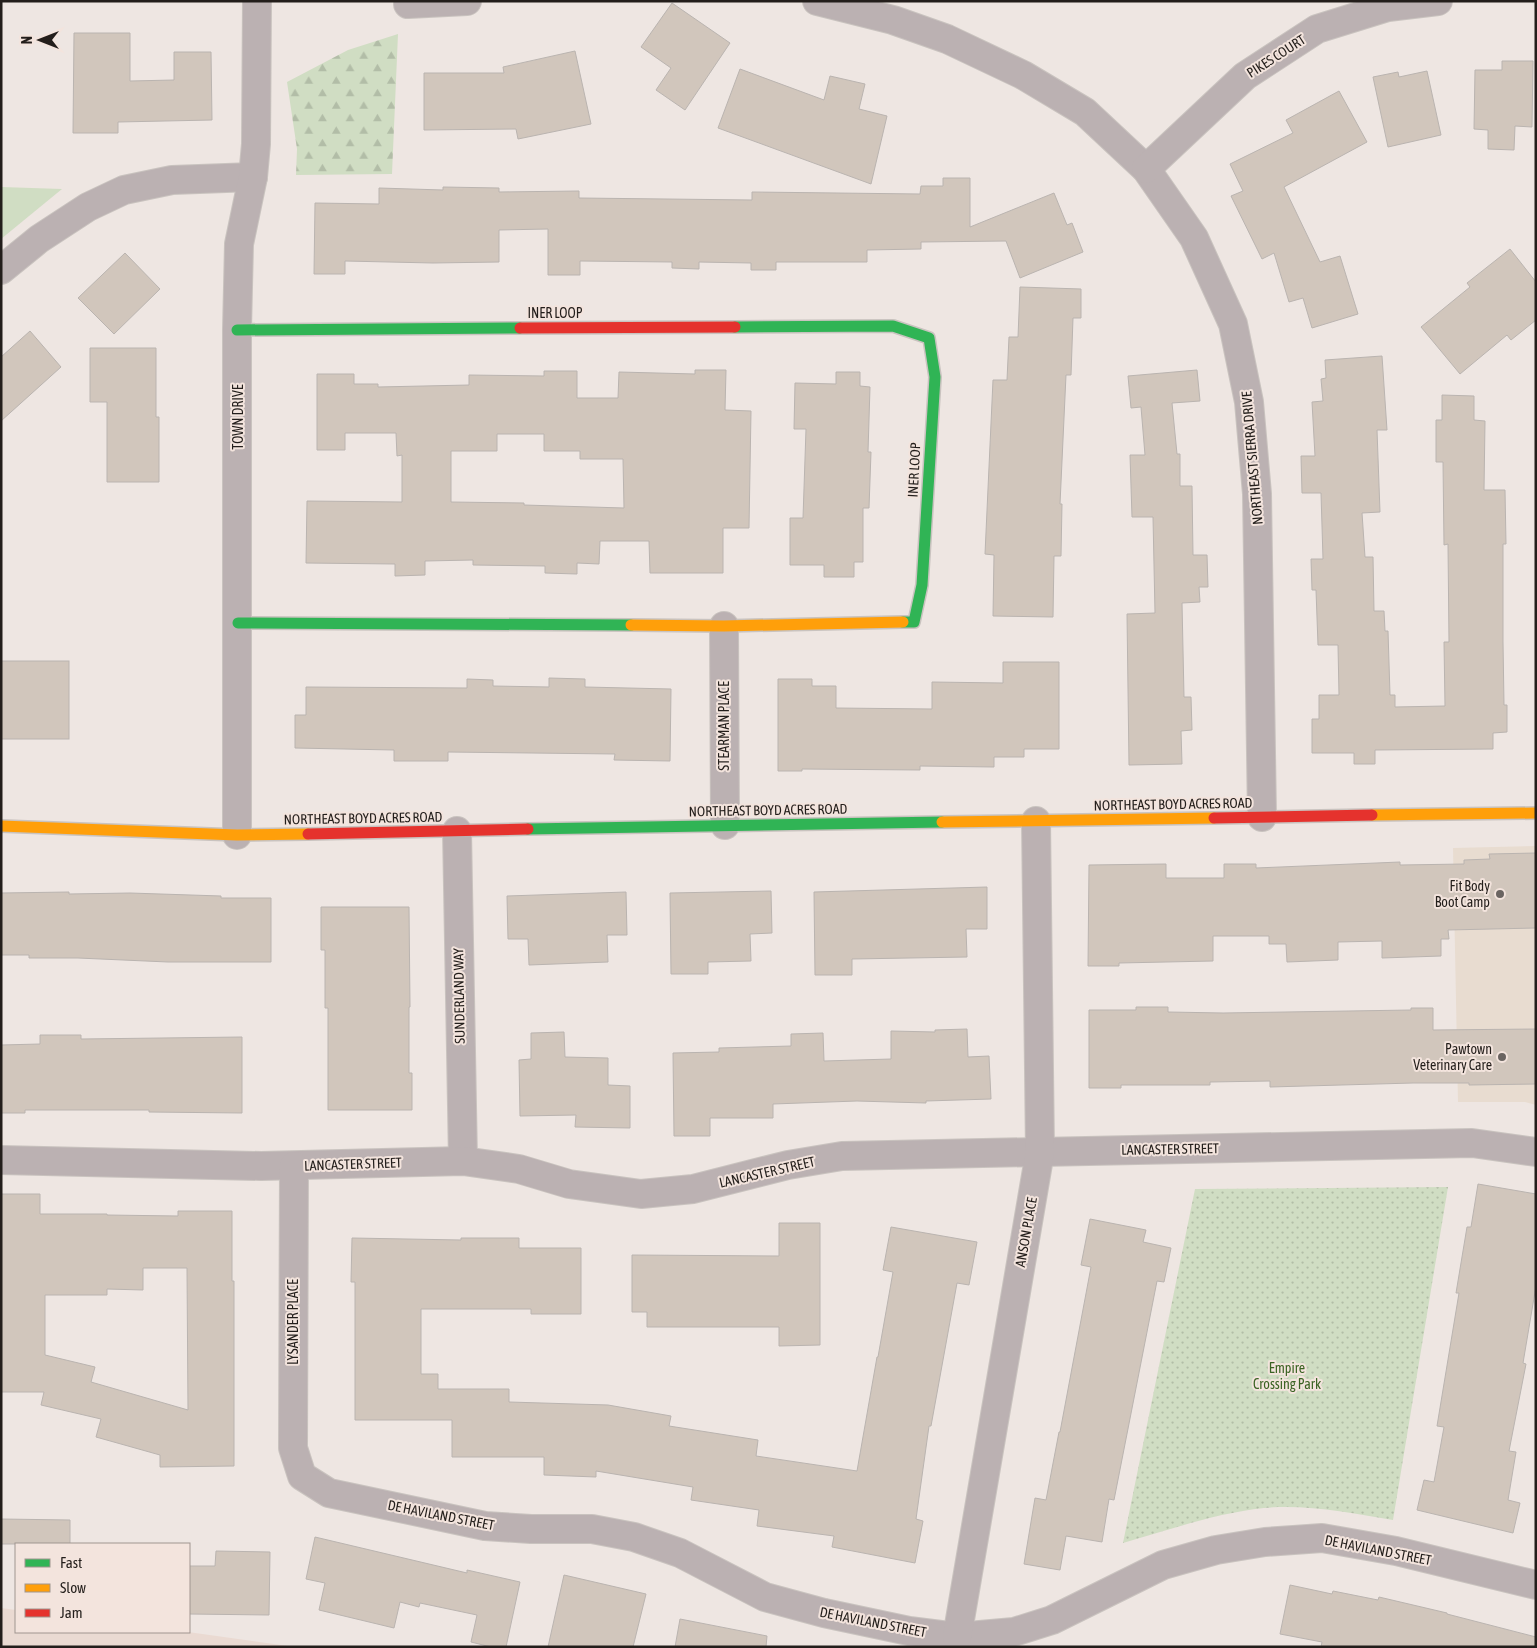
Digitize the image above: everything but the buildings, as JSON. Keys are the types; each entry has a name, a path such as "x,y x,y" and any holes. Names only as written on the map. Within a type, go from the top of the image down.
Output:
{"street":[{"name":"TOWN DRIVE","path":"237,835 237,330 239,244 253,177 256,144 257,1"},
{"path":"408,4 467,1"},
{"name":"NORTHEAST SIERRA DRIVE","path":"817,1 896,11 947,39 1023,74 1085,112 1146,169 1194,238 1233,324 1249,402 1257,494 1262,817"},
{"name":"PIKES COURT","path":"1146,169 1245,76 1317,29 1388,7 1438,1"},
{"path":"1,270 39,239 88,207 124,190 172,180 253,177"},
{"name":"INER LOOP","path":"237,330 893,326 929,338 935,377 922,585 914,622 724,626 238,623"},
{"name":"STEARMAN PLACE","path":"724,626 725,825"},
{"name":"NORTHEAST BOYD ACRES ROAD","path":"1,826 237,835 725,825 1536,813"},
{"name":"ANSON PLACE","path":"957,1638 1040,1152 1036,821"},
{"name":"SUNDERLAND WAY","path":"457,831 463,1160"},
{"name":"LANCASTER STREET","path":"1,1160 294,1166 463,1160 519,1169 569,1184 640,1194 693,1189 788,1165 842,1156 1472,1143 1536,1152"},
{"name":"LYSANDER PLACE","path":"294,1166 293,1448 302,1476"},
{"name":"DE HAVILAND STREET","path":"302,1476 329,1493 485,1526 531,1529 592,1529 634,1537 680,1553 765,1596 824,1613 909,1631 957,1638 1014,1632 1052,1620 1164,1566 1216,1550 1265,1542 1322,1538 1396,1551 1536,1584"}],"shaded area":[{"path":"1536,846 1536,1105 1525,1102 1458,1102 1453,848"},
{"path":"1,1608 15,1610 15,1633 190,1632 295,1647 1,1647"}],"green space":[{"path":"398,34 392,174 296,175 297,149 287,82 348,50"},
{"path":"1,187 62,189 1,239"},
{"name":"Empire Crossing Park","path":"1448,1187 1393,1520 1312,1508 1264,1508 1210,1518 1123,1543 1195,1189"}],"traffic: fast":[{"path":"735,327 893,326 929,338 935,377 922,585 914,622 903,622"},
{"path":"237,330 520,328"},
{"path":"238,623 631,625"},
{"path":"528,829 942,822"}],"traffic: slow":[{"path":"631,625 724,626 903,622"},
{"path":"1372,815 1536,813"},
{"path":"942,822 1214,818"},
{"path":"1,826 237,835 308,834"}],"traffic: jam":[{"path":"520,328 735,327"},
{"path":"1214,818 1372,815"},
{"path":"308,834 528,829"}],"place":[{"name":"Fit Body Boot Camp","path":"1500,894"},
{"name":"Pawtown Veterinary Care","path":"1502,1057"}]}
